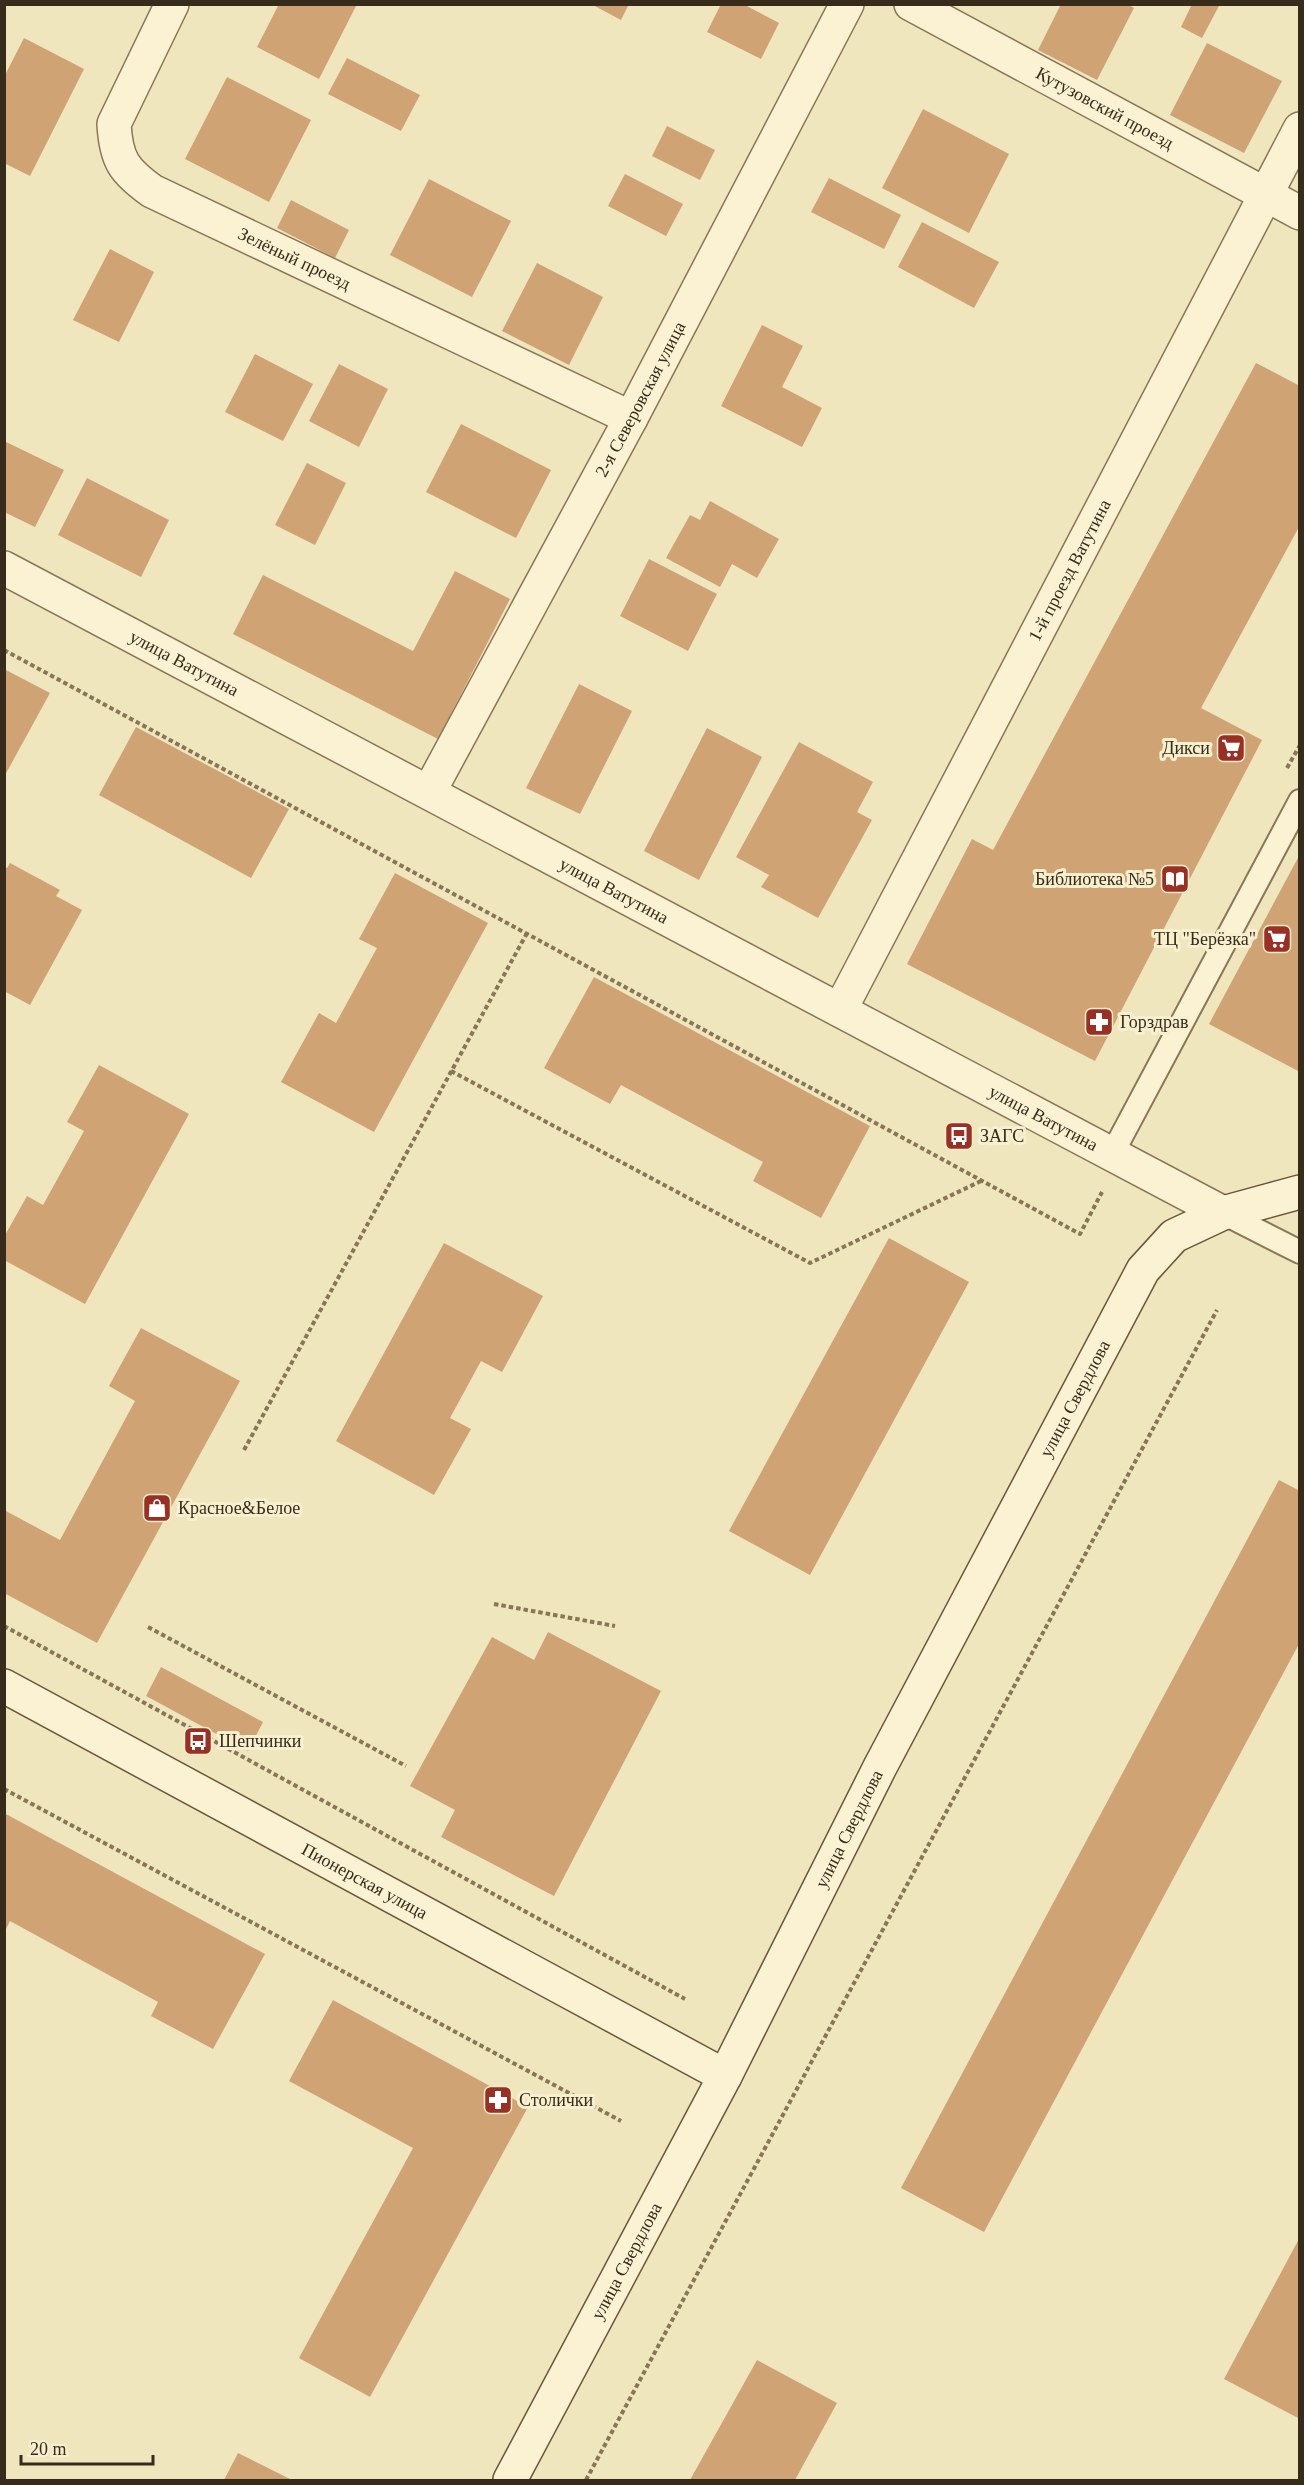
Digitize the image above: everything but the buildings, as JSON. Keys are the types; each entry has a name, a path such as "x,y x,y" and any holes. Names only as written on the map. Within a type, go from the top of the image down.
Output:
{"street":[{"name":"Зелёный проезд","path":"172,4 114,124 115,145 130,175 152,191 632,418"},
{"name":"2-я Северовская улица","path":"429,792 632,418 847,4"},
{"name":"Кутузовский проезд","path":"912,4 1299,213"},
{"name":"1-й проезд Ватутина","path":"840,1010 1299,129"},
{"name":"улица Ватутина","path":"4,568 1223,1213"},
{"name":"улица Свердлова","path":"510,2481 725,2076 880,1767 1143,1270 1174,1236 1223,1213 1299,1192"},
{"name":"Пионерская улица","path":"4,1686 725,2076"}],"lane":[{"path":"1112,1154 1299,801"},
{"path":"1223,1213 1299,1252"}],"path":[{"path":"4,650 1080,1234"},
{"path":"244,1450 527,933"},
{"path":"451,1071 810,1263 981,1180"},
{"path":"586,2481 1217,1310"},
{"path":"494,1604 615,1626"},
{"path":"4,1626 686,1999"},
{"path":"148,1627 406,1766"},
{"path":"4,1789 621,2121"}],"place":[{"name":"Дикси","path":"1231,748"},
{"name":"Библиотека №5","path":"1175,879"},
{"name":"ТЦ \"Берёзка\"","path":"1277,939"},
{"name":"Горздрав","path":"1099,1022"},
{"name":"ЗАГС","path":"959,1136"},
{"name":"Красное&Белое","path":"157,1508"},
{"name":"Шепчинки","path":"198,1741"},
{"name":"Столички","path":"498,2100"}]}
